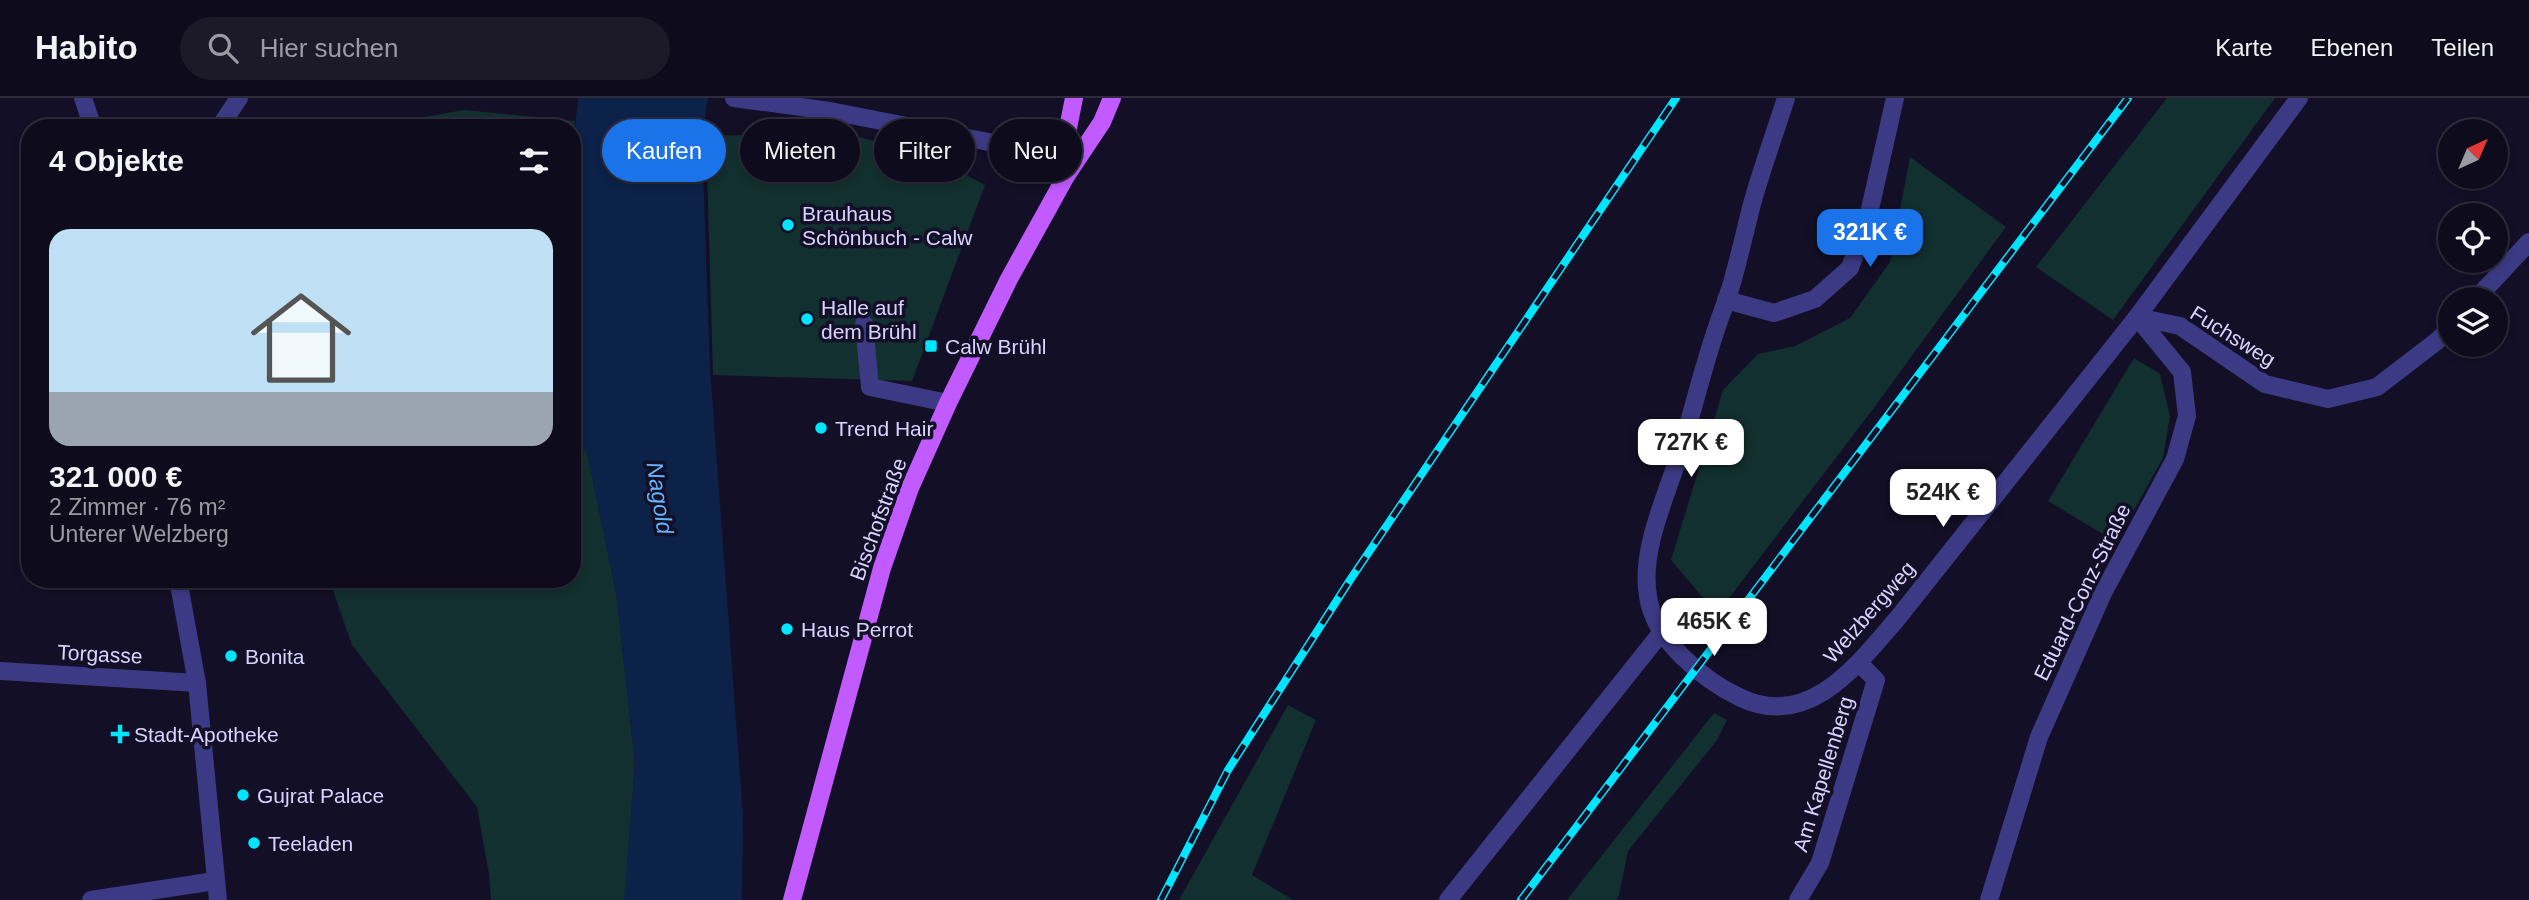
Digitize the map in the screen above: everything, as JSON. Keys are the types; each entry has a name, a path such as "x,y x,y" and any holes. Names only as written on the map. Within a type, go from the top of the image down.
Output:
{"main road":[{"name":"Bischofstraße","path":"1070,119 1074,98"},
{"name":"Bischofstraße","path":"1082,154 1092,140 1112,98"},
{"name":"Bischofstraße","path":"792,900 883,568 910,488 1009,279 1063,182"}],"street":[{"path":"83,98 90,119"},
{"path":"225,119 239,98"},
{"path":"735,98 830,111 989,142"},
{"name":"Welzbergweg","path":"1786,98 1654,530 1647,572 1647,594 1652,616 1661,633 1684,658 1720,687 1743,699 1764,706 1783,708 1823,693 1859,663 1897,620 2137,317 2299,98"},
{"path":"1726,300 1774,313 1815,299 1850,268 1868,218 1895,98"},
{"path":"2487,287 2529,242"},
{"name":"Fuchsweg","path":"2137,317 2180,326 2265,384 2328,399 2377,387 2438,340"},
{"name":"Eduard-Conz-Straße","path":"1989,900 2039,737 2103,593 2175,459 2187,416 2182,372 2137,317"},
{"path":"864,324 870,387 948,403"},
{"path":"180,588 197,683 218,900"},
{"path":"1448,900 1661,633"},
{"name":"Am Kapellenberg","path":"1798,900 1820,863 1876,680 1859,663"},
{"name":"Torgasse","path":"0,671 197,683"},
{"path":"91,900 215,881"}],"green space":[{"path":"2167,98 2275,98 2113,320 2036,267"},
{"path":"464,110 555,119 413,119"},
{"path":"726,135 740,135 740,182 860,182 860,138 874,141 874,182 975,182 975,180 985,185 912,381 713,375 707,182 726,182"},
{"path":"1910,157 2006,227 1873,409 1717,614 1671,560 1723,390 1758,354 1795,346 1850,318 1890,262"},
{"path":"2134,358 2160,374 2170,416 2163,458 2116,542 2048,501"},
{"path":"581,423 616,592 635,763 624,900 491,900 477,807 352,645 332,588 581,588"},
{"path":"1288,705 1316,720 1252,875 1293,900 1179,900"},
{"path":"1714,713 1727,720 1717,740 1628,851 1616,900 1567,900"}],"water":[{"name":"Nagold","path":"578,98 708,98 705,119 602,119 602,182 704,182 710,368 743,816 742,900 624,900 635,763 616,592 581,423 581,119 576,119"}],"waterway":[{"path":"581,446 601,440"}],"railway":[{"path":"1161,900 1228,770 1350,580 1676,98"},
{"path":"1521,900 2128,98"}],"place":[{"name":"Brauhaus Schönbuch - Calw","path":"788,225"},
{"name":"Halle auf dem Brühl","path":"807,319"},
{"name":"Calw Brühl","path":"931,346"},
{"name":"Trend Hair","path":"821,428"},
{"name":"Haus Perrot","path":"787,629"},
{"name":"Bonita","path":"231,656"},
{"name":"Stadt-Apotheke","path":"120,734"},
{"name":"Gujrat Palace","path":"243,795"},
{"name":"Teeladen","path":"254,843"}]}
